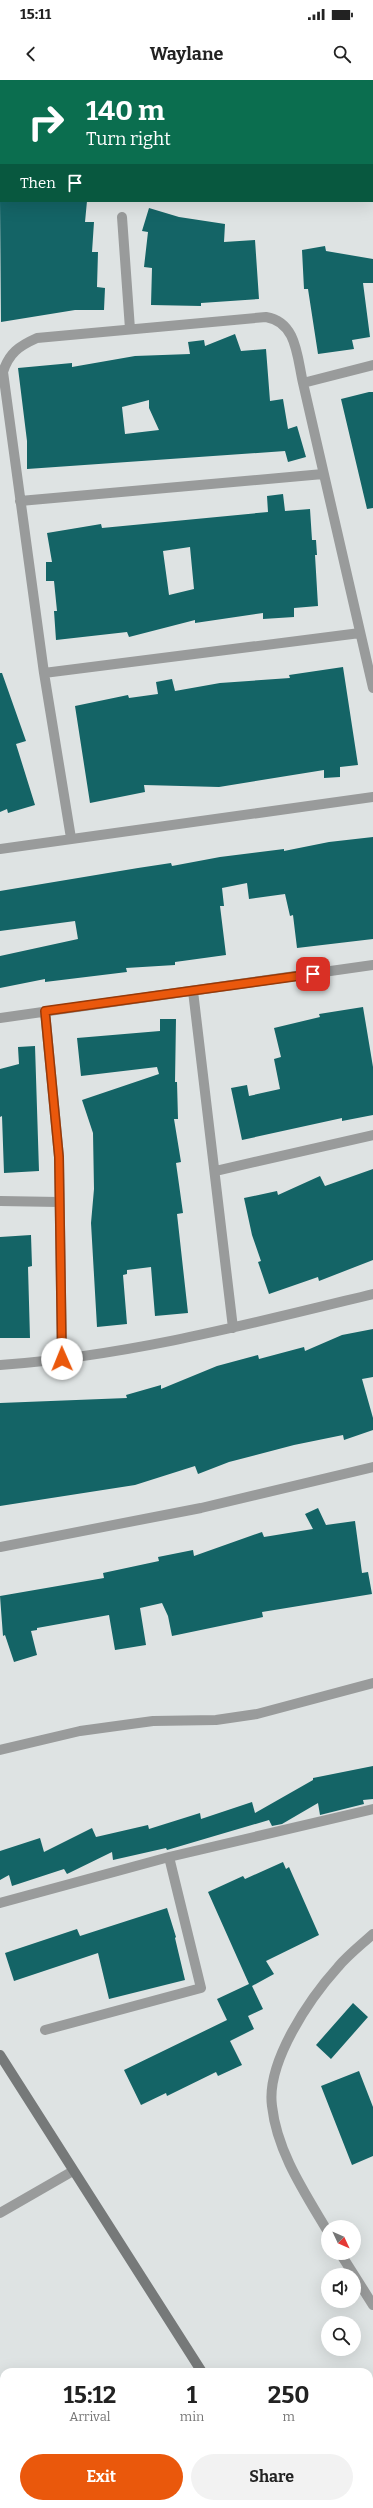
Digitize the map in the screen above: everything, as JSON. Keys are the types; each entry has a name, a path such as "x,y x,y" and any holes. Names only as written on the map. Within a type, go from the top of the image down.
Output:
{"street":[{"path":"122,217 130,329"},
{"path":"3,372 7,360 14,350 37,338 266,317 277,319 285,325 291,334 303,383 373,688"},
{"path":"0,359 44,672 71,838"},
{"path":"303,383 373,366"},
{"path":"20,501 324,474"},
{"path":"44,672 360,633"},
{"path":"0,850 71,838 373,797"},
{"path":"0,1018 373,965"},
{"path":"194,991 233,1328"},
{"path":"45,1011 59,1157 62,1359"},
{"path":"215,1171 373,1135"},
{"path":"0,1201 59,1202"},
{"path":"0,1365 62,1359 233,1328 373,1294"},
{"path":"0,1547 201,1508 373,1467"},
{"path":"0,1750 80,1731 153,1721 216,1720 257,1714 373,1683"},
{"path":"0,1904 169,1857 373,1809"},
{"path":"45,2030 201,1988 169,1857"},
{"path":"321,2220 299,2182 284,2151 271,2105 275,2069 305,2010 338,1966 373,1934"},
{"path":"0,2055 199,2368"},
{"path":"0,2212 73,2171"},
{"path":"361,2286 373,2305"}],"building":[{"path":"0,202 87,202 85,222 94,222 92,252 98,252 97,287 105,288 104,310 75,310 1,322"},
{"path":"149,208 179,217 225,224 224,242 255,240 259,299 201,303 201,306 151,305 152,268 144,267 148,232 142,231"},
{"path":"325,246 326,251 373,259 373,283 363,283 370,337 352,340 354,349 318,354 308,289 304,289 302,250"},
{"path":"235,334 241,351 266,349 270,401 283,399 288,429 297,426 306,457 288,462 285,451 27,469 27,441 18,368 72,363 72,367 135,356 190,354 188,342 204,340 205,346","holes":["149,400 149,408 159,430 125,434 122,407"]},
{"path":"373,392 373,508 367,509 341,399"},
{"path":"283,494 285,511 310,509 312,540 316,540 317,555 315,555 318,606 294,608 294,617 263,619 263,613 195,623 195,620 129,637 127,632 56,640 54,611 57,611 54,581 46,581 46,562 52,562 47,533 101,524 102,528 268,512 267,496","holes":["190,547 194,589 169,595 163,551"]},
{"path":"343,667 358,765 340,767 340,777 324,778 324,770 219,787 144,785 145,792 90,803 75,706 128,695 129,698 158,694 156,682 172,679 175,691 220,683 290,678 289,675"},
{"path":"0,673 2,673 26,741 16,744 35,805 8,813 7,809 0,812"},
{"path":"373,837 373,939 297,948 293,915 290,916 285,894 249,899 247,883 222,888 224,906 220,906 226,955 175,962 175,965 126,968 127,972 45,982 45,979 0,988 0,956 78,939 75,921 0,931 0,891 171,863 172,866 220,857 284,849 284,851 329,842"},
{"path":"363,1007 373,1067 373,1115 342,1121 342,1118 242,1140 231,1088 247,1085 249,1096 280,1089 274,1059 281,1057 274,1028 320,1017 319,1014"},
{"path":"160,1019 176,1019 175,1082 177,1082 178,1119 174,1119 181,1162 176,1163 183,1213 177,1214 188,1313 155,1316 151,1267 127,1270 127,1274 123,1275 127,1324 97,1327 91,1223 94,1189 93,1133 82,1100 159,1074 157,1067 81,1076 77,1038 160,1031"},
{"path":"35,1046 39,1171 4,1173 2,1116 0,1117 0,1069 19,1064 18,1047"},
{"path":"373,1169 373,1260 319,1281 318,1277 269,1294 258,1262 261,1261 252,1235 244,1198 277,1191 278,1195 320,1176 325,1186"},
{"path":"31,1235 32,1266 28,1267 30,1338 0,1338 0,1237"},
{"path":"373,1329 373,1377 362,1379 373,1418 373,1430 344,1440 343,1435 294,1445 229,1462 198,1474 195,1466 135,1485 0,1506 0,1403 127,1398 126,1395 161,1385 161,1389 217,1366 258,1355 259,1359 304,1347 305,1351 342,1335"},
{"path":"318,1508 326,1525 355,1521 362,1573 368,1572 372,1594 262,1612 263,1617 172,1636 168,1616 162,1603 140,1608 146,1645 115,1650 109,1615 37,1628 37,1630 31,1631 37,1655 14,1662 5,1635 3,1636 0,1596 104,1578 103,1573 159,1561 158,1557 193,1550 194,1556 262,1532 264,1537 313,1529 305,1514"},
{"path":"373,1766 373,1799 363,1800 364,1804 320,1815 318,1803 282,1824 272,1826 269,1820 167,1850 166,1848 113,1860 112,1852 67,1874 64,1869 12,1886 9,1875 0,1880 0,1851 40,1838 44,1852 92,1828 96,1837 148,1825 149,1829 200,1813 201,1819 252,1802 255,1813 313,1780 313,1778"},
{"path":"283,1862 286,1869 289,1867 319,1935 266,1961 274,1974 252,1986 263,2009 248,2016 254,2029 230,2041 242,2065 218,2076 216,2072 167,2096 166,2093 141,2105 124,2070 227,2020 217,1999 249,1984 208,1892 243,1876 245,1879"},
{"path":"167,1908 176,1937 185,1980 109,1999 98,1953 14,1981 5,1953 77,1929 80,1936"},
{"path":"353,2003 368,2017 331,2059 316,2045"},
{"path":"359,2071 373,2107 373,2156 352,2165 321,2086"}],"route":[{"path":"62,1359 59,1157 55,1102 45,1011 313,974"}]}
